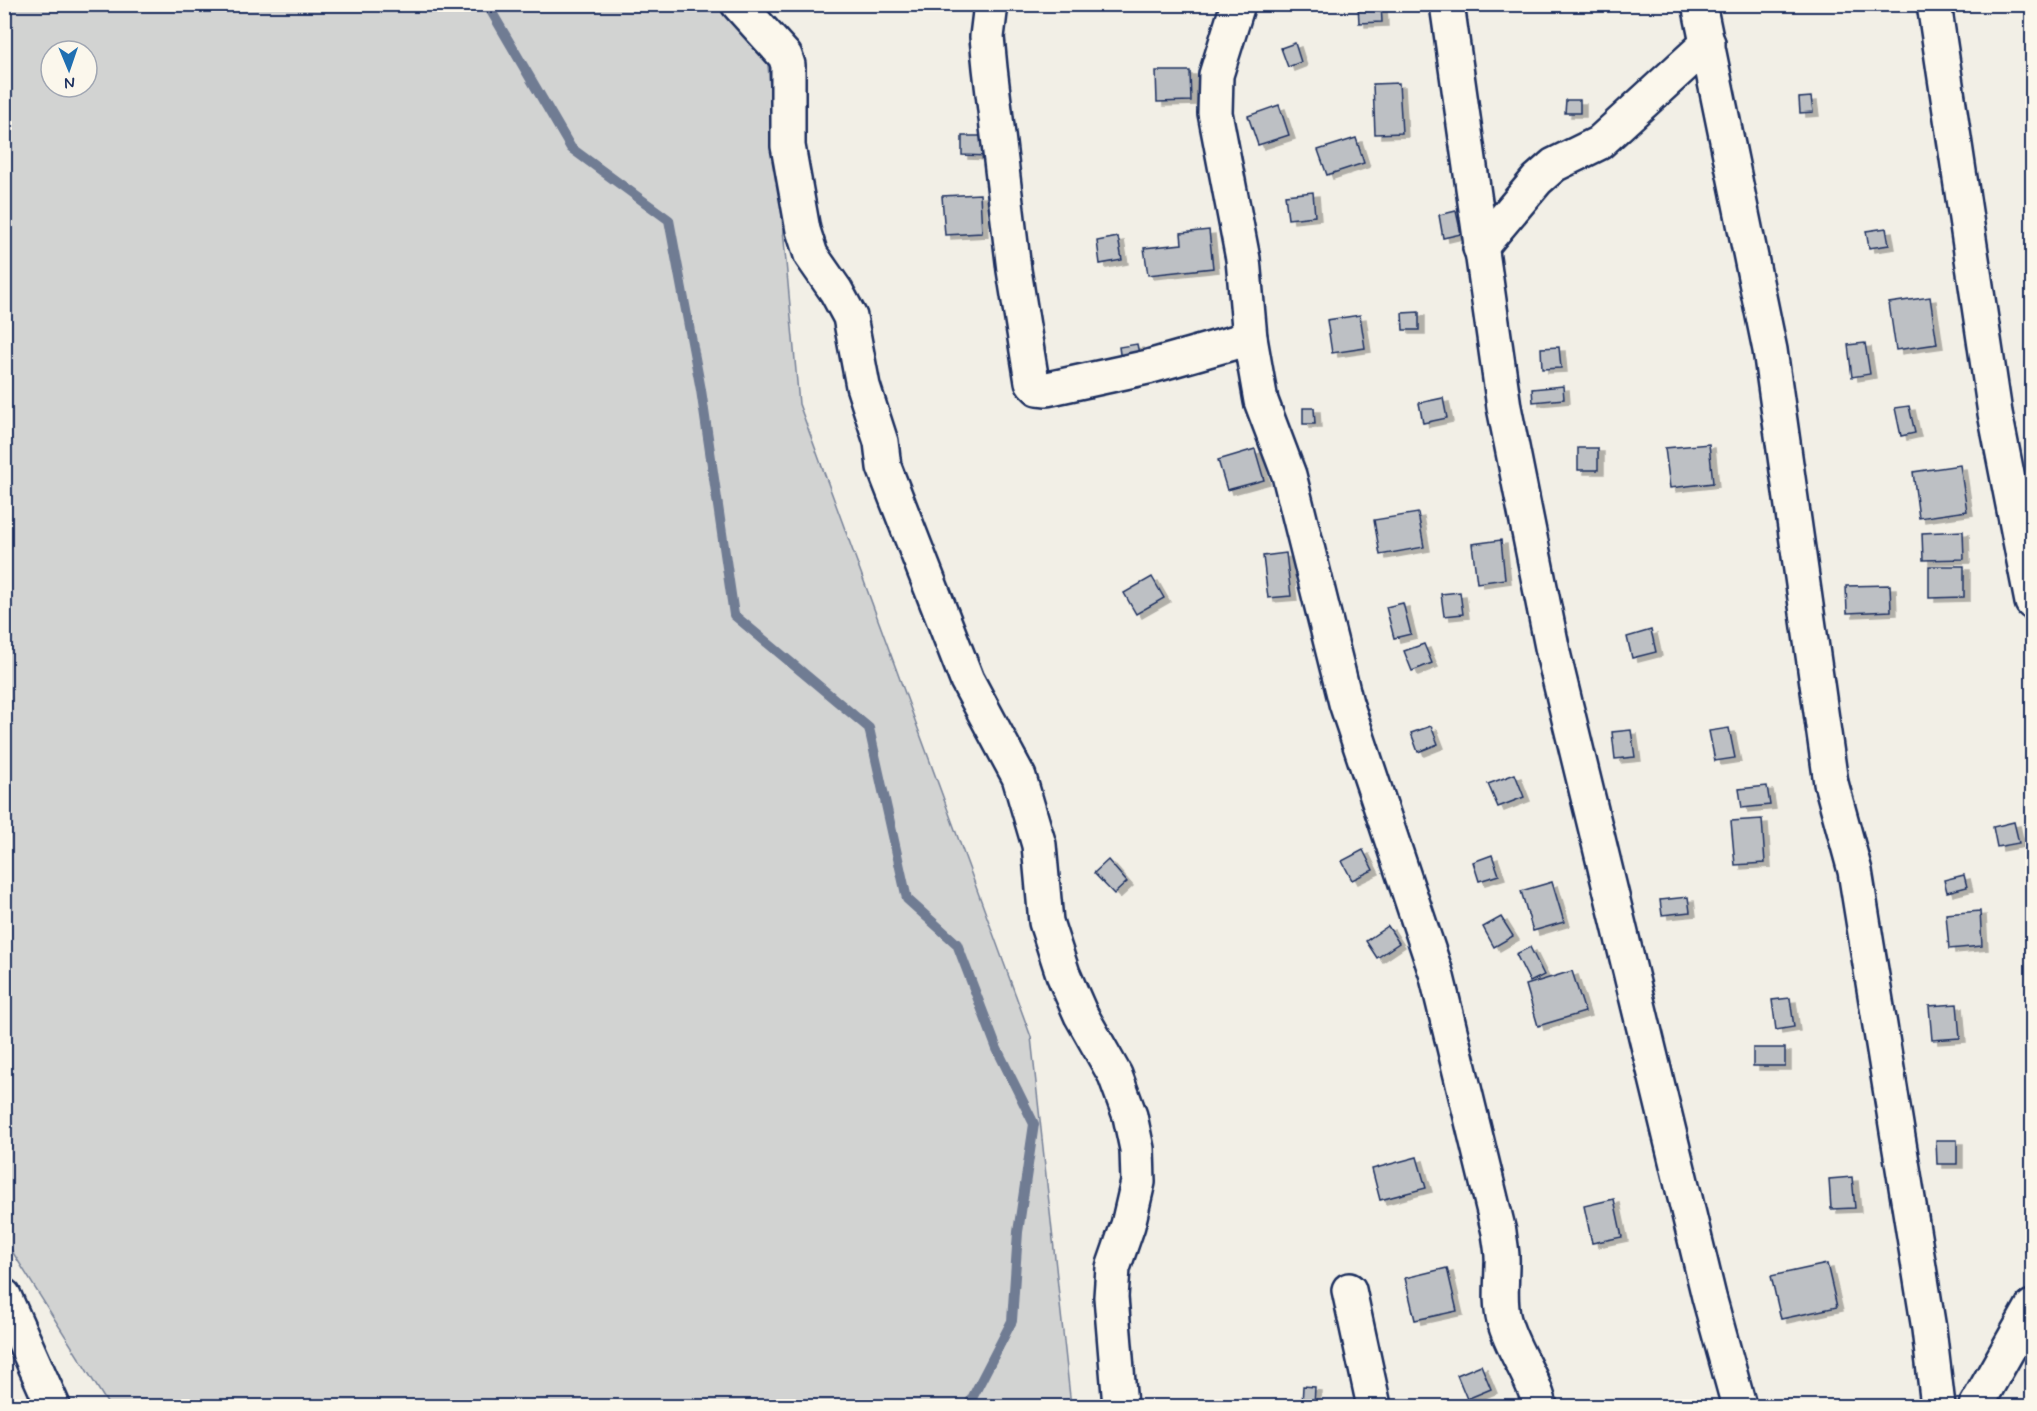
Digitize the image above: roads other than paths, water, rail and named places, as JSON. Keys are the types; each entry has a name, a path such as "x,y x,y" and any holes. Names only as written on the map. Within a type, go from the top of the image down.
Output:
{"street":[{"path":"738,4 785,56 789,65 788,146 802,230 811,255 850,317 863,386 881,442 884,467 967,680 1019,777 1040,845 1046,922 1063,974 1081,1015 1115,1075 1130,1116 1137,1149 1138,1182 1128,1225 1113,1268 1111,1297 1120,1407"},
{"path":"991,4 987,37 990,68 1014,270 1032,382 1038,388 1047,389 1148,367 1250,338"},
{"path":"1238,4 1216,75 1215,113 1243,259 1250,338 1261,401 1289,475 1346,703 1436,973 1499,1232 1503,1262 1500,1289 1503,1318 1513,1347 1528,1373 1540,1407"},
{"path":"1447,4 1504,407 1554,657 1709,1297 1739,1407"},
{"path":"1699,4 1770,350 1831,783 1855,871 1929,1329 1938,1407"},
{"path":"1934,4 1995,413 2032,602"},
{"path":"1480,248 1537,180 1554,165 1599,143 1708,43"},
{"path":"1349,1290 1374,1407"},
{"path":"4,1296 53,1407"},
{"path":"1976,1407 2032,1307"}],"waterway":[{"path":"487,4 571,148 669,220 701,390 734,615 869,728 907,899 957,944 997,1049 1034,1124 1018,1232 1012,1321 968,1406"}]}
